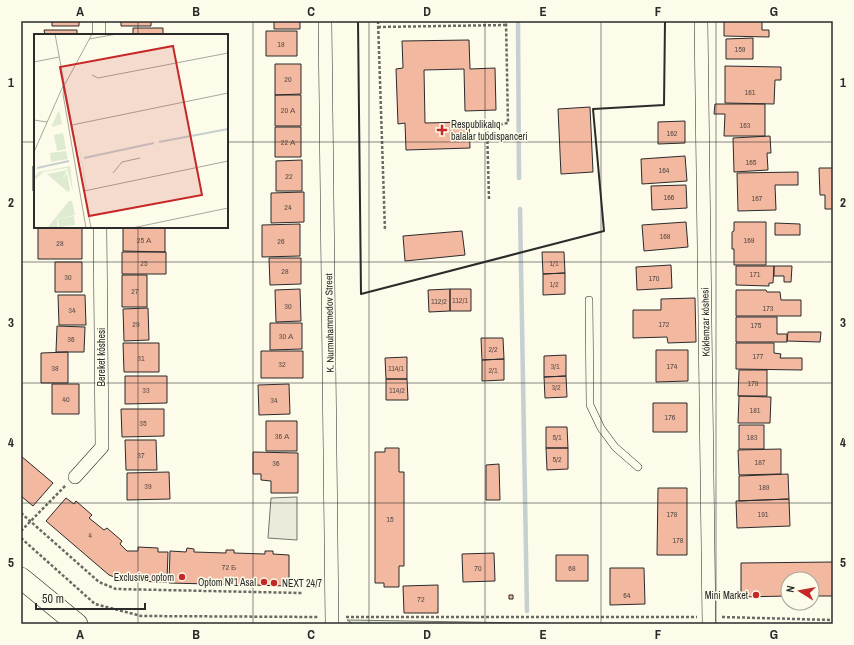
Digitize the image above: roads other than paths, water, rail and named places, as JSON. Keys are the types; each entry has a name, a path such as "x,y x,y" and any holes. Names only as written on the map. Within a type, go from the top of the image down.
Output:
{"main road":[{"path":"21,578 77,624"}],"street":[{"path":"99,21 99,34"},
{"name":"K. Nurmuhammedov Street","path":"326,21 332,621"},
{"name":"Kóklemzar kóshesi","path":"701,21 709,620"},
{"name":"Bereket kóshesi","path":"75,477 102,447 100,228"}],"lane":[{"path":"589,300 590,405 601,428 615,447 638,467"}],"waterway":[{"path":"518,21 519,178"},
{"path":"520,209 527,611"}],"place":[{"name":"Respublikalıq balalar tubdispanceri","path":"442,130"},
{"name":"Exclusive optom","path":"182,577"},
{"name":"Optom №1 Asal","path":"264,582"},
{"name":"NEXT 24/7","path":"274,583"},
{"name":"Mini Market","path":"756,595"}]}
